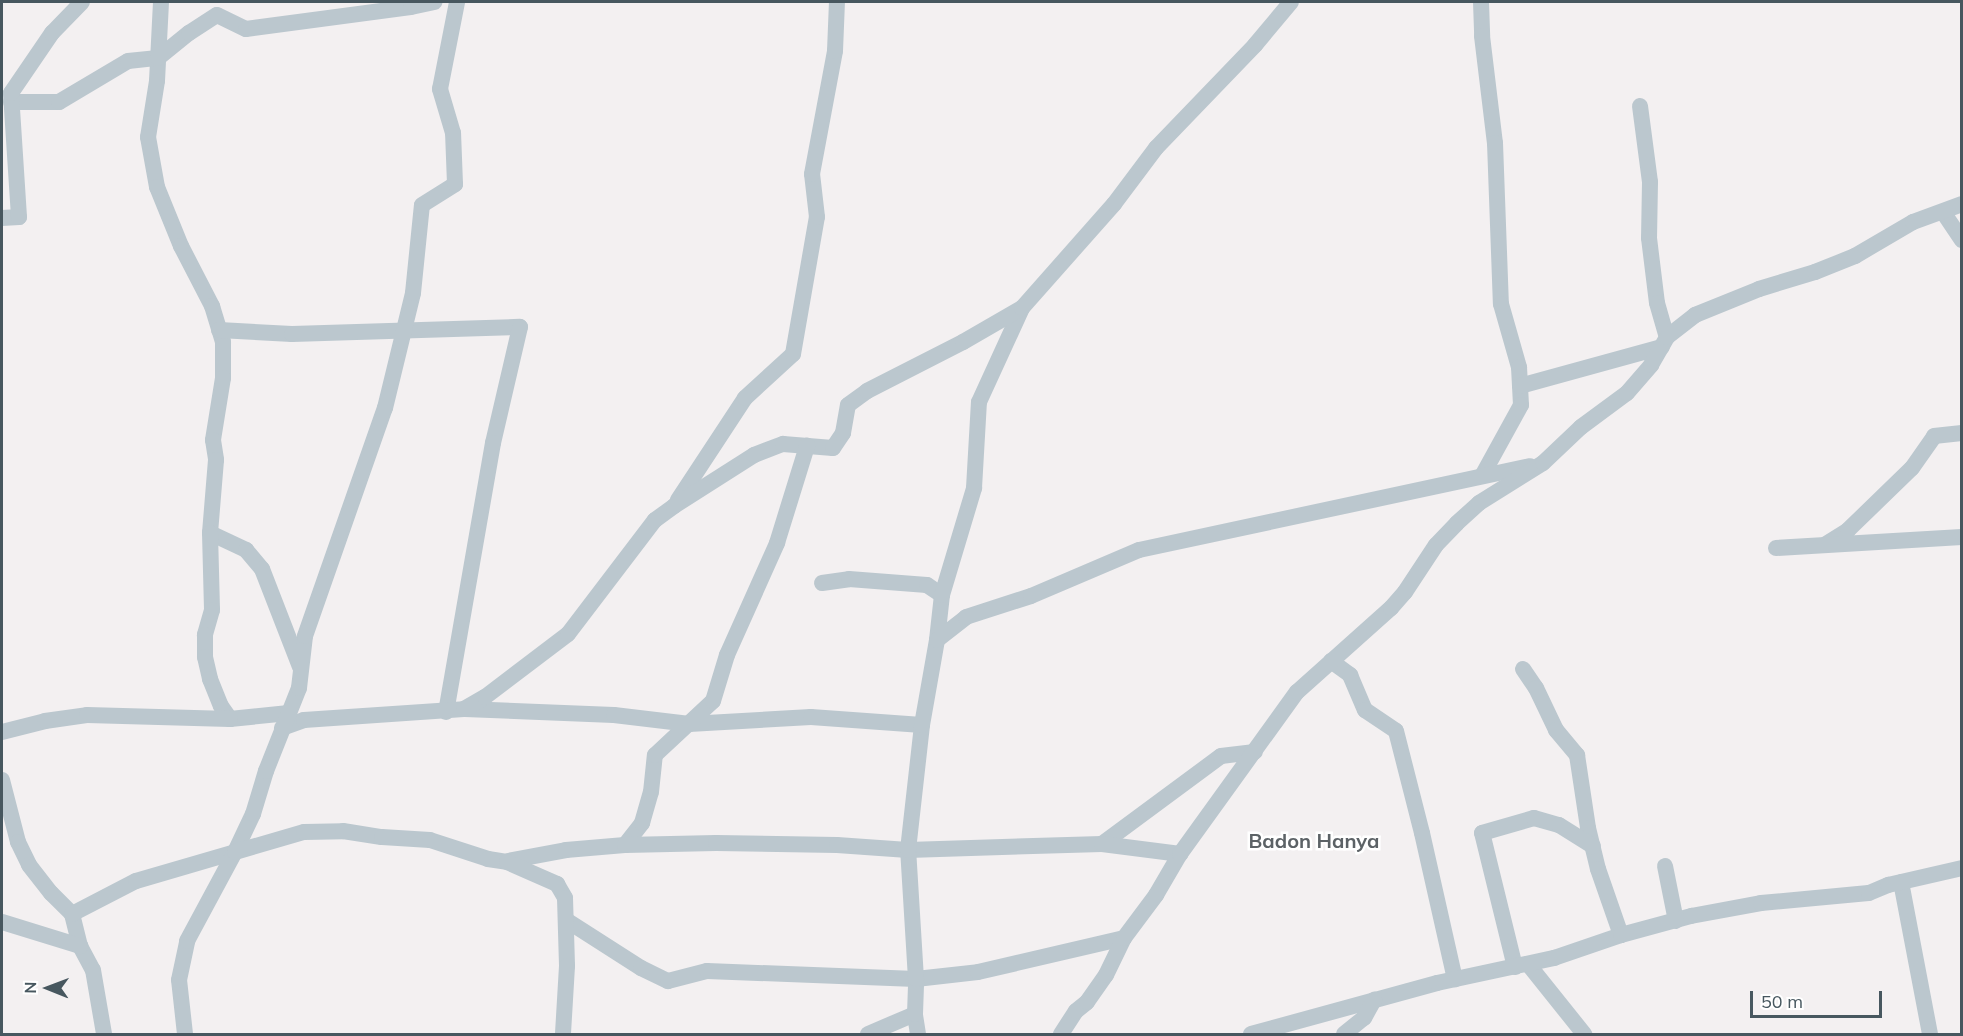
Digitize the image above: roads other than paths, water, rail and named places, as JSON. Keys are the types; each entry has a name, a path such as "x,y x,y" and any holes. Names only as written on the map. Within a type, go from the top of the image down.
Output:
{"street":[{"path":"2,218 19,217 11,93 52,33 82,2"},
{"path":"160,2 158,58 148,137 157,187 181,246 212,306 223,342 223,378 213,440 216,460 210,533 212,610 205,635 205,657 210,679 221,706 230,719"},
{"path":"11,102 59,102 128,61 158,58 189,33 217,15 246,29 434,2"},
{"path":"185,1035 179,980 187,941 253,814 285,720 299,688 305,636 385,408 413,293 422,205 455,184 453,133 440,89 457,2"},
{"path":"674,506 745,398 793,354 817,217 812,174 835,51 837,2"},
{"path":"918,1035 915,1014 916,979 908,850 922,725 938,640 942,595 974,488 979,402 1022,308 1114,204 1156,148 1255,45 1290,2"},
{"path":"1481,2 1482,36 1495,143 1501,304 1519,367 1521,405 1482,476"},
{"path":"1640,106 1650,182 1649,238 1664,342"},
{"path":"1061,1035 1076,1011 1087,1002 1106,975 1124,938 1156,895 1180,854 1297,692 1391,608 1436,545 1457,522 1479,503 1543,463 1581,427 1627,393 1651,365 1664,342 1695,315 1750,292 1815,272 1855,256 1913,222 1962,204"},
{"path":"1943,212 1962,240"},
{"path":"464,709 485,697 568,634 655,520 674,506 754,455 783,444 833,448 843,433 848,405 867,390 973,336 1022,308"},
{"path":"219,330 292,334 520,327 493,442 446,712"},
{"path":"1520,386 1664,342"},
{"path":"1826,544 1848,530 1912,468 1934,436 1962,433"},
{"path":"625,845 642,824 651,792 656,755 713,701 727,655 777,543 807,446"},
{"path":"938,640 966,617 1031,596 1140,550 1543,463"},
{"path":"210,533 246,550 262,568 300,667"},
{"path":"1776,548 1962,537"},
{"path":"822,583 849,579 927,585 942,595"},
{"path":"1331,661 1350,675 1365,710 1396,731 1455,979"},
{"path":"1523,669 1536,688 1556,730 1577,756 1593,846 1621,935"},
{"path":"2,732 45,721 87,715 304,720 464,709 614,715 689,724 811,717 922,725"},
{"path":"1102,844 1221,756 1255,752"},
{"path":"2,780 18,842 29,865 51,893 72,914 80,946 93,970 104,1035"},
{"path":"1584,1035 1521,966 1482,833 1534,818 1559,825 1593,846"},
{"path":"72,914 136,882 304,832 343,831 382,837 430,840 488,859 507,862 557,884 565,898 566,920 563,1035"},
{"path":"507,862 566,850 625,845 837,844 908,850 1102,844 1180,854"},
{"path":"1665,866 1676,921"},
{"path":"1251,1035 1455,979 1521,966 1621,935 1676,921 1761,903 1869,893 1901,882 1962,868"},
{"path":"1901,882 1930,1035"},
{"path":"566,920 649,973 668,981 707,971 916,979 978,972 1124,938"},
{"path":"2,922 80,946"},
{"path":"1344,1035 1364,1018 1374,1000"},
{"path":"868,1035 915,1014"}],"district":[{"name":"Badon Hanya","path":"1314,840"}]}
